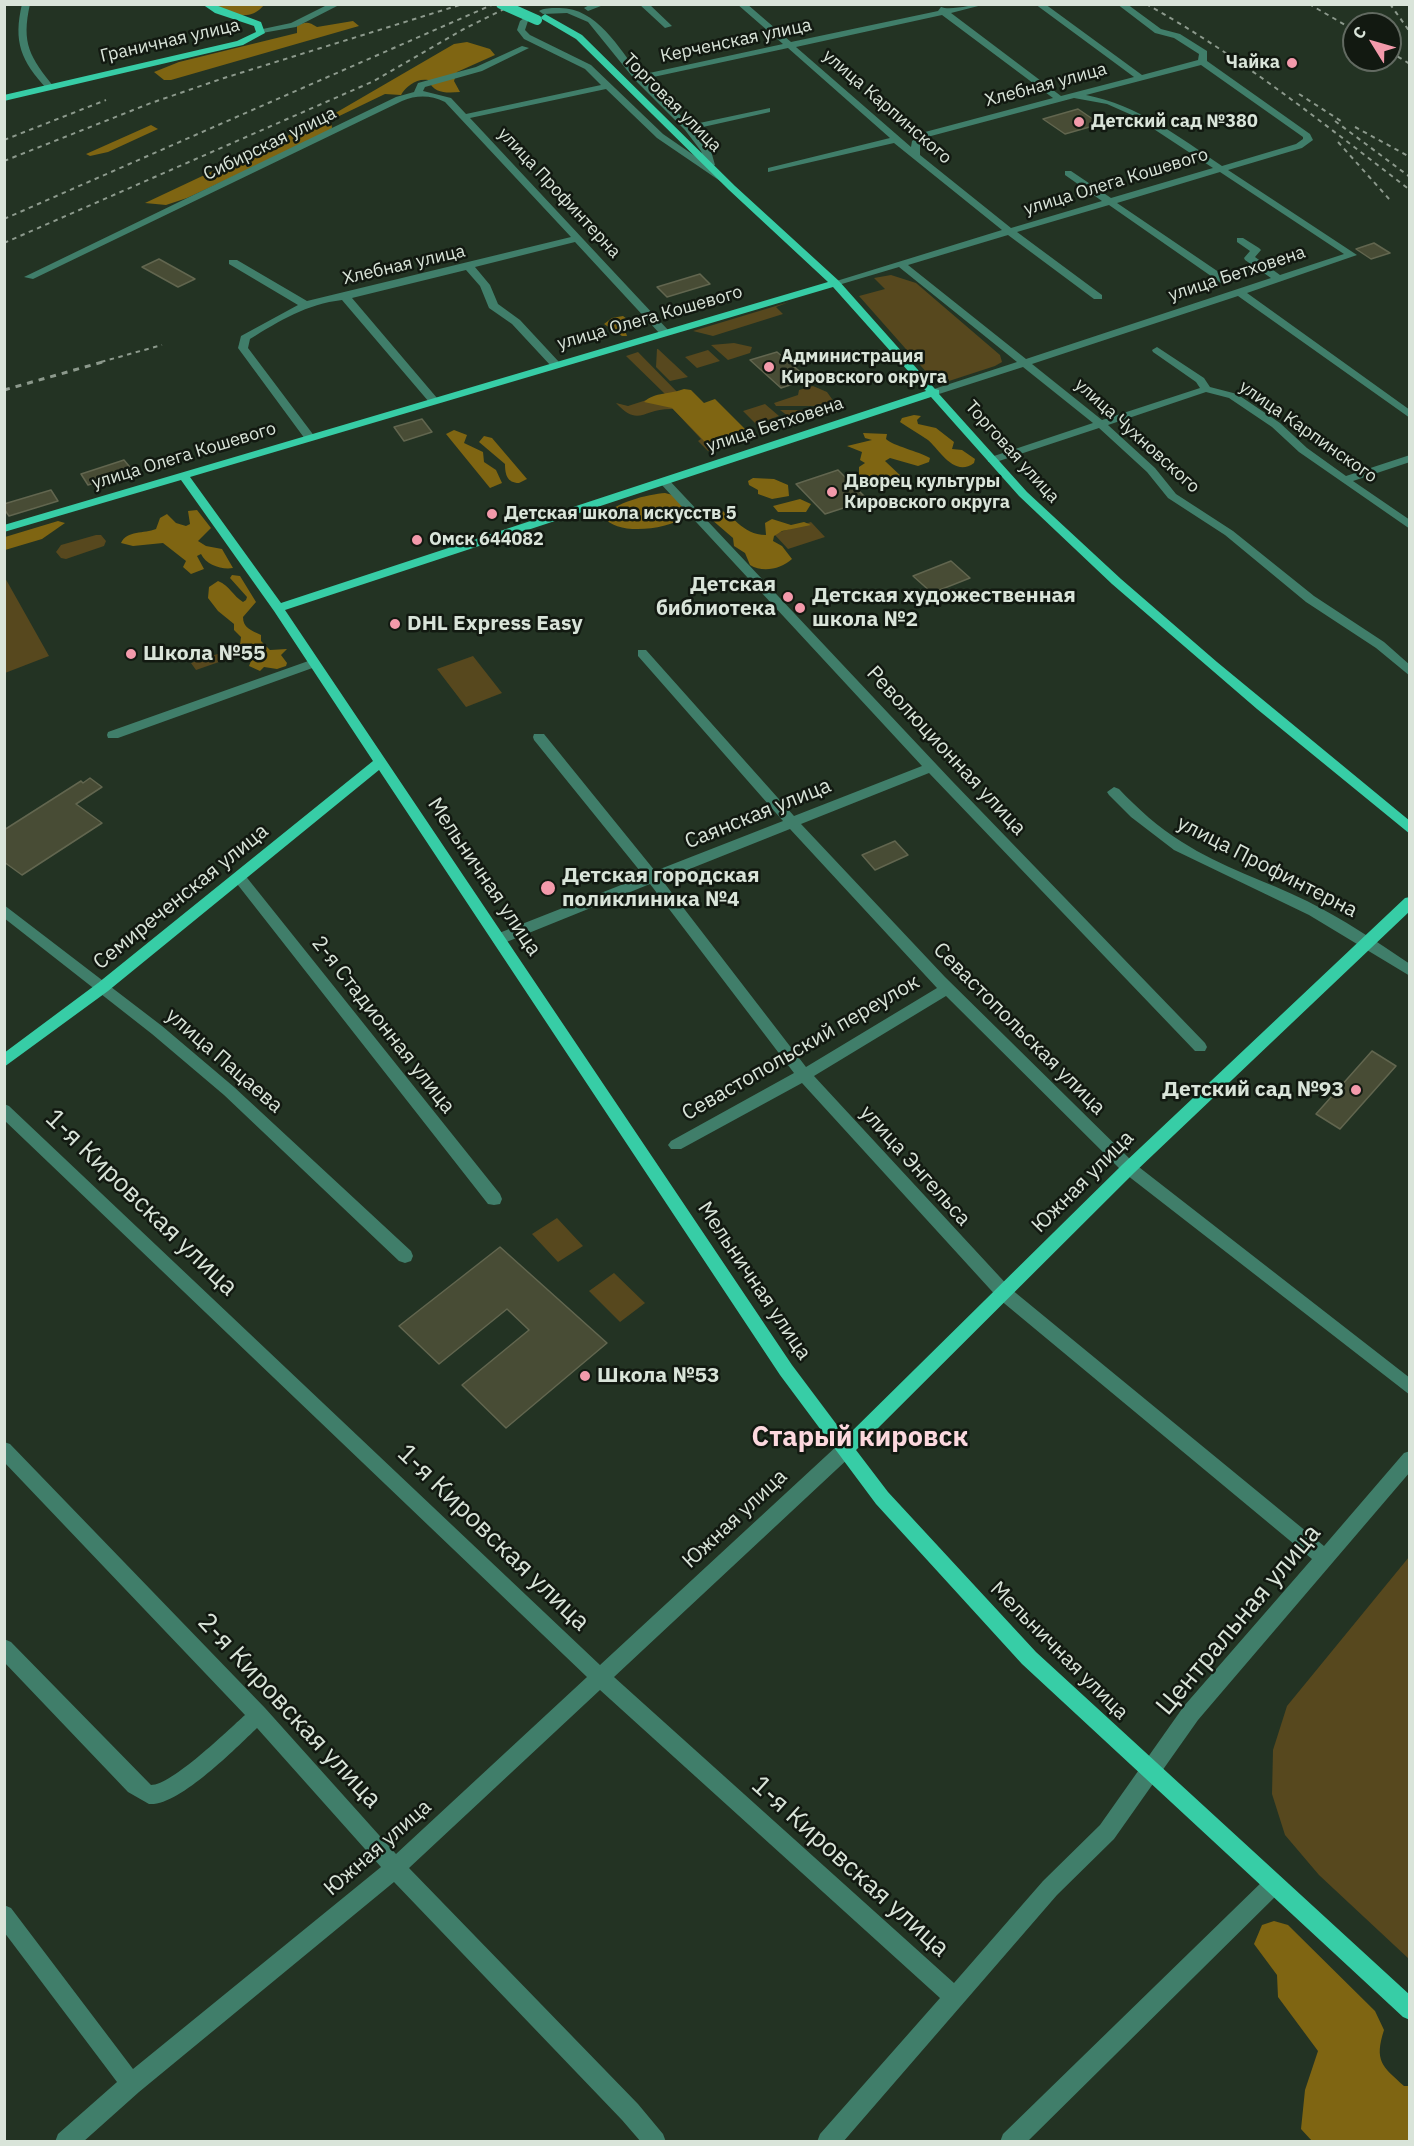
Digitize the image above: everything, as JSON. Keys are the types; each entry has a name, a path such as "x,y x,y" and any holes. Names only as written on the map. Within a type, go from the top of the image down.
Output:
{"main road":[{"path":"206,4 218,11 255,22 262,30"},
{"path":"501,4 542,16"},
{"path":"518,4 542,16"},
{"name":"Торговая улица","path":"542,16 588,46 728,183 836,283 935,392 992,460 1053,524 1189,645 1410,829"},
{"name":"Граничная улица","path":"4,98 240,43 258,36 262,30"},
{"name":"улица Олега Кошевого","path":"4,529 433,400 836,283"},
{"name":"улица Бетховена","path":"278,608 935,392"},
{"name":"Мельничная улица","path":"183,475 278,608 786,1370 882,1498 1029,1658 1410,2010"},
{"name":"Семиреченская улица","path":"4,1060 104,987 380,762"},
{"name":"Южная улица","path":"845,1450 1005,1294 1129,1168 1410,902"}],"street":[{"path":"26,4 17,23 24,53 31,67 50,87"},
{"name":"Граничная улица","path":"262,30 293,25 337,4"},
{"path":"588,8 602,4"},
{"path":"644,4 668,26"},
{"name":"улица Карпинского","path":"741,4 888,130 894,140 916,155 1009,233 1098,297"},
{"path":"934,4 1058,98"},
{"name":"Керченская улица","path":"638,78 791,47 981,4"},
{"path":"1039,4 1139,77"},
{"path":"1121,4 1158,31 1178,36 1204,53 1202,62"},
{"path":"542,16 560,9 584,16 638,78 688,128 706,151 710,165"},
{"path":"524,21 520,30 527,37 579,61 666,141 728,183"},
{"name":"Сибирская улица","path":"28,277 399,99 418,93 421,86 428,82 479,69 525,48"},
{"name":"Хлебная улица","path":"916,155 915,143 928,134 1202,62"},
{"name":"улица Олега Кошевого","path":"836,283 1305,143 1307,136 1202,62"},
{"path":"463,117 606,86"},
{"name":"улица Профинтерна","path":"418,93 441,96 463,117 664,333"},
{"path":"1071,95 1096,98 1119,105 1160,128 1221,169"},
{"path":"688,128 767,110"},
{"path":"771,170 894,140"},
{"name":"улица Бетховена","path":"935,392 1352,255 1221,169"},
{"path":"1068,173 1225,281"},
{"name":"Хлебная улица","path":"309,437 243,348 245,338 304,304 326,298 345,297 576,239"},
{"path":"1240,240 1256,250 1249,258 1279,279"},
{"path":"232,261 304,304"},
{"name":"улица Чухновского","path":"901,264 1102,425 1151,470 1172,496 1229,532 1310,599 1380,645 1410,672"},
{"path":"469,267 485,285 493,306 516,322 555,364"},
{"path":"1241,293 1410,415"},
{"path":"345,297 433,400"},
{"name":"улица Карпинского","path":"1157,350 1200,380 1206,389 1233,396 1276,425 1303,450 1347,479 1410,526"},
{"path":"992,460 1206,389"},
{"path":"1347,479 1410,458"},
{"name":"Революционная улица","path":"664,481 932,767 1200,1047"},
{"name":"Севастопольская улица","path":"642,653 791,824 948,988 1129,1168 1410,1388"},
{"path":"113,735 314,663"},
{"name":"улица Энгельса","path":"539,737 653,878 804,1075 1005,1294 1326,1559"},
{"name":"Саянская улица","path":"499,939 932,767"},
{"name":"улица Профинтерна","path":"1114,792 1135,815 1183,851 1301,905 1368,943 1410,971"},
{"name":"2-я Стадионная улица","path":"239,877 494,1199"},
{"name":"улица Пацаева","path":"4,910 104,987 229,1092 405,1256"},
{"name":"Севастопольский переулок","path":"676,1145 804,1075 948,988"},
{"name":"1-я Кировская улица","path":"4,1110 600,1677 953,1996"},
{"name":"2-я Кировская улица","path":"4,1450 258,1715 395,1868 630,2112 655,2142"},
{"name":"Южная улица","path":"66,2142 131,2084 395,1868 845,1450"},
{"name":"Центральная улица","path":"828,2142 953,1996 1050,1888 1107,1832 1191,1713 1410,1459"},
{"path":"4,1648 135,1785 143,1792 153,1795 164,1792 201,1765 258,1715"},
{"path":"1011,2142 1274,1884"},
{"path":"4,1915 131,2084"}],"shaded area":[{"path":"215,5 264,5 254,13 242,15 223,11"},
{"path":"353,21 359,26 171,80 164,80 154,72 179,62 297,33 297,26 303,23 310,23 317,27"},
{"path":"467,42 490,49 495,55 457,72 454,81 460,92 437,90 428,80 416,81 401,95 385,94 331,120 332,128 325,134 187,198 166,205 145,203 332,115 454,44"},
{"path":"151,125 158,129 108,152 90,156 86,154"},
{"path":"891,275 916,283 1000,355 1002,362 949,381 928,374 859,296 885,289 874,278"},
{"path":"789,302 776,307 783,314 713,336 693,331"},
{"path":"623,316 631,322 624,327 627,336 622,336 604,324 612,318"},
{"path":"734,343 752,347 750,353 728,360 711,345"},
{"path":"657,349 688,377 670,381 656,367"},
{"path":"708,350 720,361 697,368 685,357"},
{"path":"638,352 729,445 708,451 698,441 701,439 673,409 663,409 636,416 616,403 628,406 665,394 626,356"},
{"path":"813,386 827,392 837,406 776,406 774,403 798,395 799,390"},
{"path":"684,389 691,390 704,403 715,399 751,435 729,443 705,442 672,408 644,402 653,396"},
{"path":"765,404 779,416 756,424 743,411"},
{"path":"780,410 836,410 838,412 796,422"},
{"path":"921,416 917,420 918,424 936,428 954,442 952,449 962,450 975,459 974,463 967,467 954,465 928,440 900,422 902,418"},
{"path":"454,430 467,435 464,443 483,452 484,462 496,470 502,483 490,488 446,434"},
{"path":"863,433 887,434 886,439 889,442 930,458 929,462 918,466 890,458 885,461 903,478 893,481 887,476 879,486 867,487 859,482 859,467 865,463 860,460 862,452 847,446 872,440 865,438"},
{"path":"484,436 492,438 527,479 519,483 509,480 505,464 479,442"},
{"path":"753,478 774,479 788,485 789,496 772,499 758,494 758,490 749,485 748,481"},
{"path":"665,493 677,496 685,512 684,517 676,522 654,528 630,529 610,523 604,517 615,507 641,497"},
{"path":"800,499 811,504 806,512 778,512 773,506"},
{"path":"715,508 757,534 766,535 765,523 772,519 791,525 804,522 811,525 782,531 774,536 773,541 782,546 792,559 777,567 760,569 750,565 745,553 734,546 733,538 704,513"},
{"path":"197,510 211,528 198,541 206,546 222,549 233,568 215,566 201,554 197,556 204,569 191,574 183,567 186,561 163,543 133,546 121,543 132,534 156,529 160,518 167,514 176,523 186,526 190,524 188,511"},
{"path":"58,521 65,523 42,539 5,550 5,537"},
{"path":"811,522 825,537 788,549 774,534"},
{"path":"101,535 106,541 104,546 66,559 61,558 56,552 61,545"},
{"path":"232,575 240,576 256,602 243,617 244,624 261,635 261,641 270,650 287,649 281,655 287,663 286,666 277,669 264,667 260,671 249,666 253,656 240,645 241,637 234,630 234,624 218,611 208,598 209,587 218,581 243,602 246,600 247,597 230,578"},
{"path":"4,576 49,656 5,673 4,673"},
{"path":"238,647 242,654 196,670 191,663"},
{"path":"473,656 502,693 466,707 437,669"},
{"path":"557,1218 583,1246 558,1262 532,1234"},
{"path":"614,1273 645,1303 620,1322 589,1291"},
{"path":"1409,1557 1409,1959 1319,1875 1285,1835 1272,1794 1273,1750 1287,1706"},
{"path":"1274,1921 1288,1925 1375,2011 1384,2030 1380,2049 1382,2062 1385,2068 1404,2086 1409,2086 1409,2141 1312,2141 1301,2129 1305,2090 1318,2051 1278,1997 1277,1975 1254,1944 1262,1925"}],"building":[{"name":"Детский сад №380","path":"1078,109 1100,124 1065,134 1043,119"},
{"path":"1374,243 1390,253 1371,259 1356,249"},
{"path":"159,259 195,279 178,287 142,267"},
{"path":"700,274 710,284 667,297 657,287"},
{"name":"Администрация Кировского округа","path":"777,352 808,379 781,388 750,360"},
{"path":"422,419 432,432 404,441 394,427"},
{"path":"124,460 133,471 88,485 81,474"},
{"name":"Дворец культуры Кировского округа","path":"838,470 868,500 825,514 796,484"},
{"path":"51,490 58,501 9,516 4,509 4,504"},
{"path":"951,561 970,578 932,593 913,576"},
{"path":"90,778 102,787 76,804 102,823 22,875 4,862 4,830 81,781 83,783"},
{"path":"895,841 908,855 875,870 862,855"},
{"name":"Детский сад №93","path":"1372,1051 1396,1066 1340,1129 1316,1114"},
{"name":"Школа №53","path":"500,1247 607,1343 506,1428 462,1385 529,1330 507,1309 439,1364 399,1326"}],"railway":[{"path":"4,161 151,103 224,78 463,4"},
{"path":"4,219 494,4"},
{"path":"4,243 374,81 462,30 514,4"},
{"path":"1146,4 1181,24 1248,69 1314,116 1410,190"},
{"path":"1309,4 1342,23"},
{"path":"1390,4 1410,32"},
{"path":"1402,59 1410,64"},
{"path":"1299,94 1344,123"},
{"path":"4,140 106,100"},
{"path":"1335,121 1410,177"},
{"path":"1355,127 1410,157"},
{"path":"1338,142 1390,200"},
{"path":"101,362 162,345"},
{"path":"4,390 106,361"}],"place":[{"name":"Чайка","path":"1292,63"},
{"name":"Детский сад №380","path":"1079,122"},
{"name":"Администрация Кировского округа","path":"769,367"},
{"name":"Дворец культуры Кировского округа","path":"832,492"},
{"name":"Детская школа искусств 5","path":"492,514"},
{"name":"Омск 644082","path":"417,540"},
{"name":"Детская библиотека","path":"788,597"},
{"name":"Детская художественная школа №2","path":"800,608"},
{"name":"DHL Express Easy","path":"395,624"},
{"name":"Школа №55","path":"131,654"},
{"name":"Детская городская поликлиника №4","path":"548,888"},
{"name":"Детский сад №93","path":"1356,1090"},
{"name":"Школа №53","path":"585,1376"}],"district":[{"name":"Старый кировск","path":"860,1438"}]}
